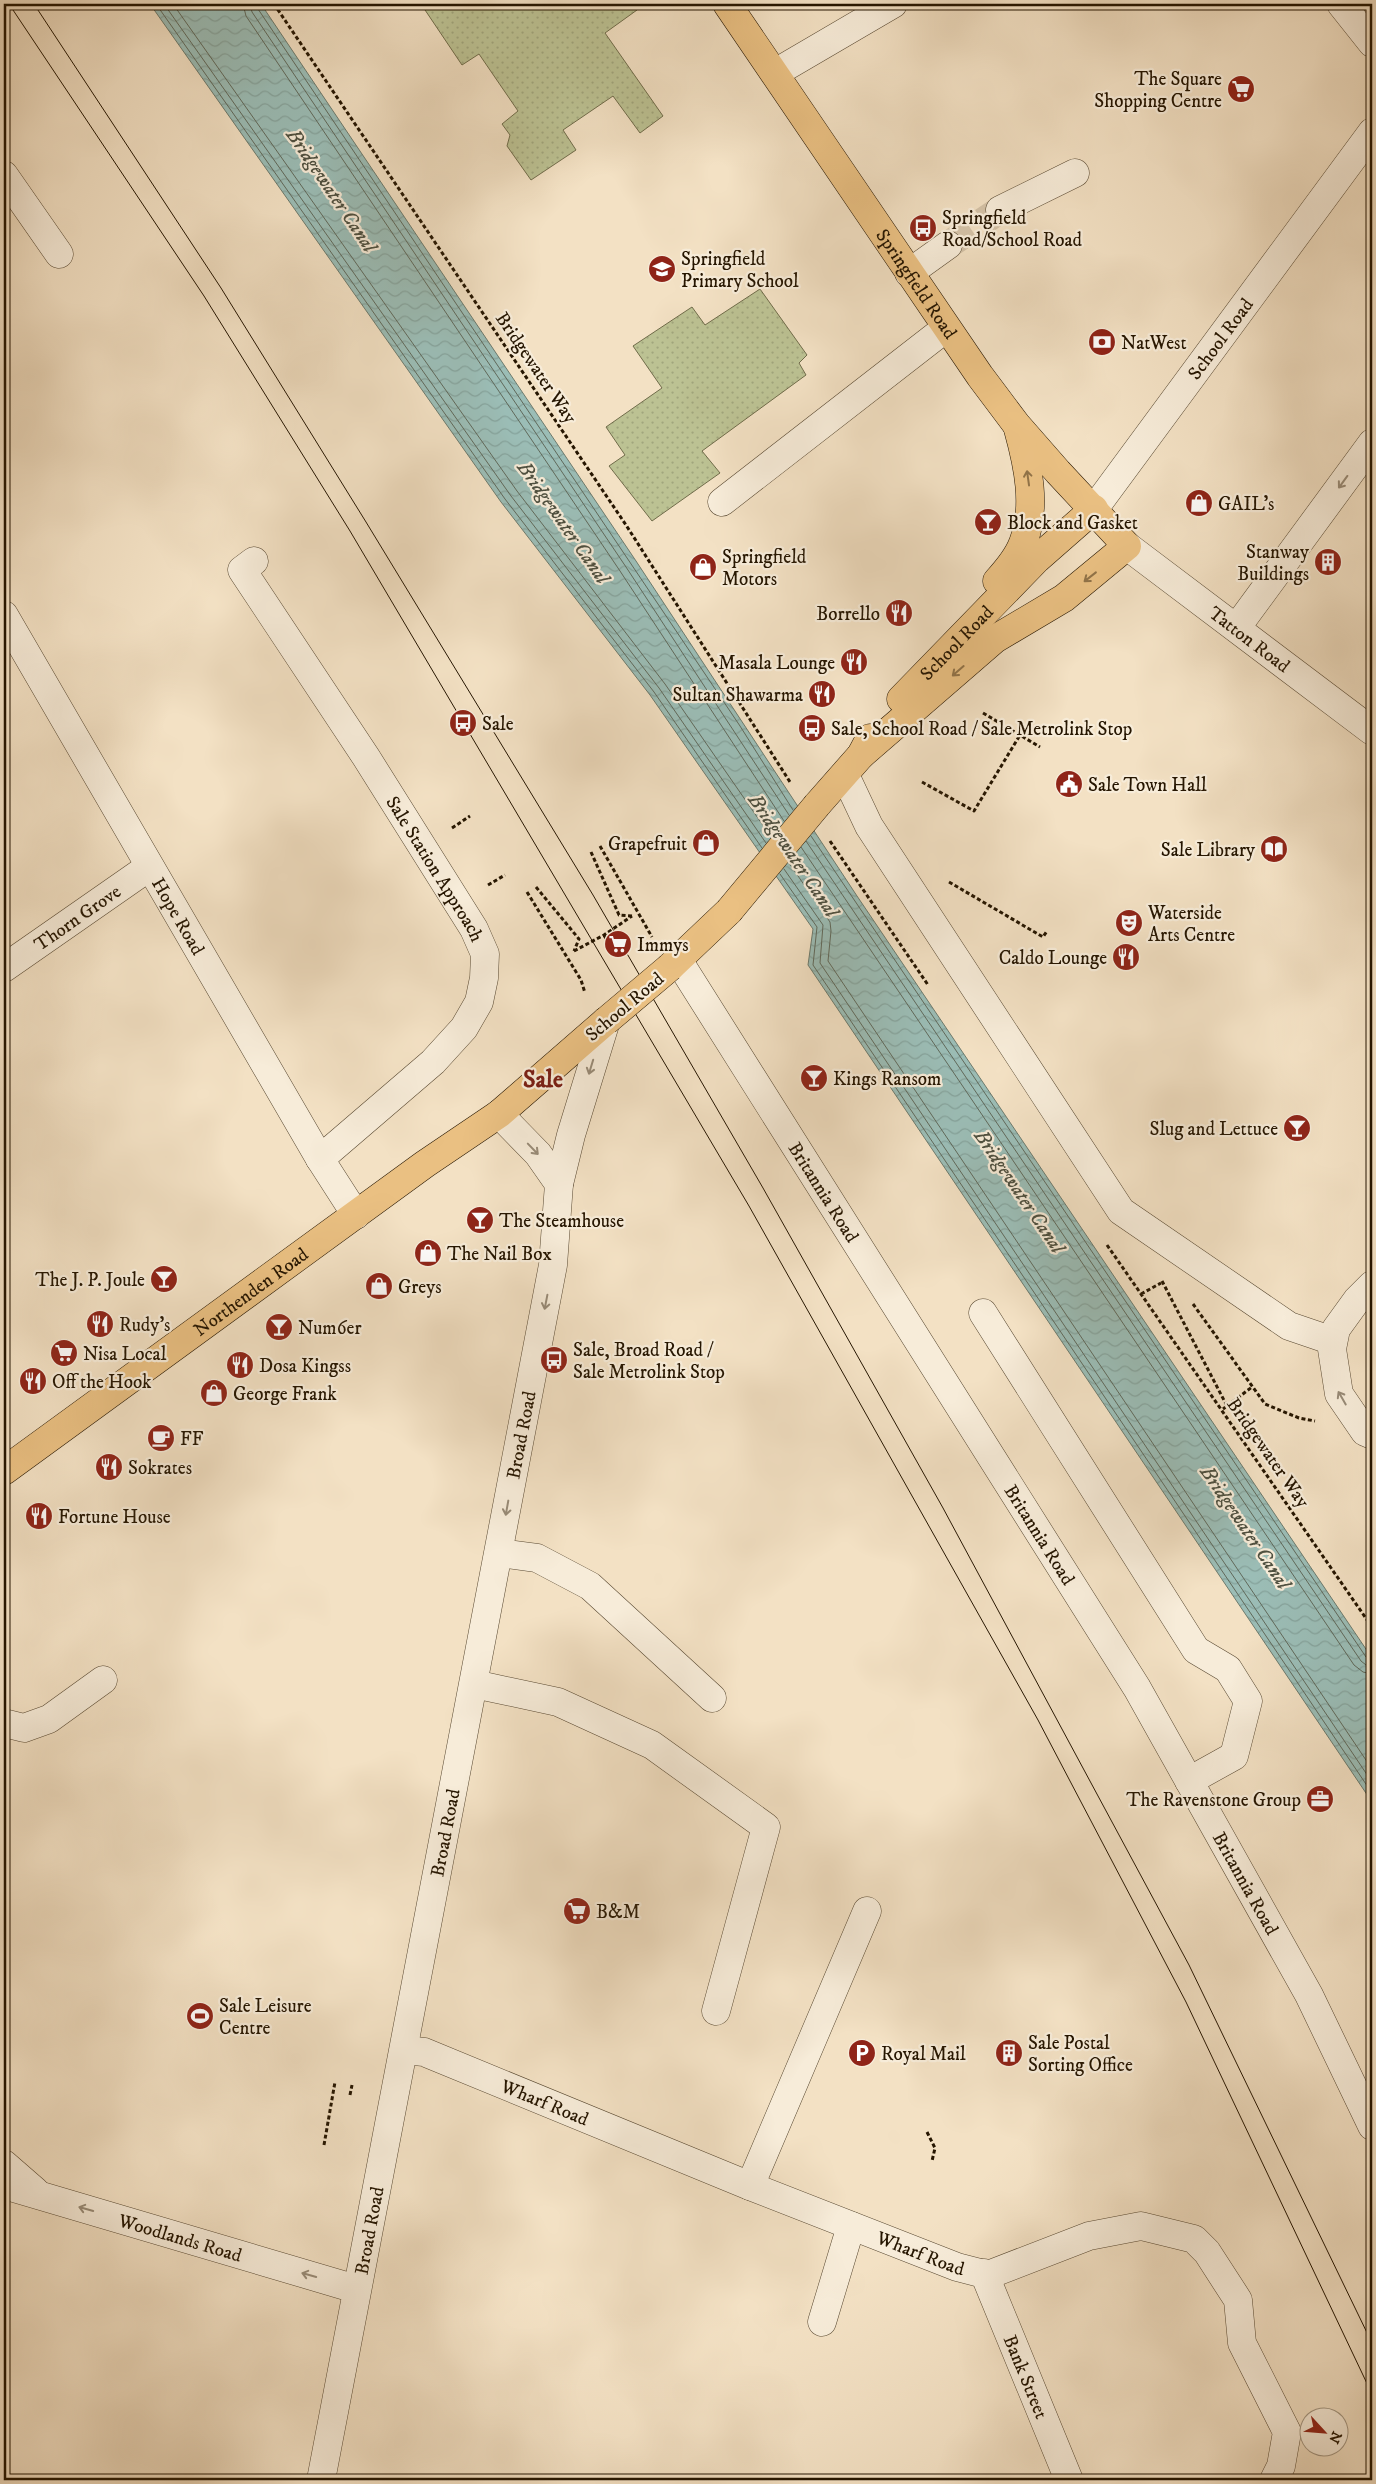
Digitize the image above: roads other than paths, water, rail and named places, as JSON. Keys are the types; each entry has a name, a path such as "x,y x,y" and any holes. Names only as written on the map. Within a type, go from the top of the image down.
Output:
{"main road":[{"name":"Springfield Road","path":"727,4 946,328 1016,424 1127,546"},
{"path":"878,723 898,684 997,582 1023,543 1029,508 1030,486 1025,456 1016,424"},
{"name":"School Road","path":"499,1114 674,964 728,911 853,765 878,723 1037,559 1094,509"},
{"path":"853,765 995,639 1064,598 1127,546"},
{"name":"Northenden Road","path":"4,1471 425,1164 499,1114"}],"street":[{"path":"775,73 892,4"},
{"path":"1341,4 1372,43"},
{"name":"School Road","path":"1094,509 1369,144"},
{"path":"1000,210 1075,173"},
{"path":"4,176 59,254"},
{"path":"909,273 948,245"},
{"path":"722,502 946,328"},
{"path":"1237,627 1372,443"},
{"name":"Tatton Road","path":"1127,546 1237,627 1372,731"},
{"name":"Sale Station Approach","path":"254,561 242,570 366,757 474,928 485,954 484,978 479,1002 458,1035 433,1062 320,1159"},
{"name":"Hope Road","path":"4,614 320,1159 356,1215"},
{"path":"853,765 869,826 1122,1210 1290,1326 1333,1342"},
{"name":"Thorn Grove","path":"4,968 149,866"},
{"name":"Britannia Road","path":"674,964 1137,1688 1309,1995 1372,2126"},
{"name":"Broad Road","path":"321,2480 356,2289 405,2050 554,1265 559,1184 570,1136 606,1021"},
{"path":"499,1114 538,1154 559,1184"},
{"path":"1364,1426 1339,1394 1333,1367 1333,1342 1336,1329 1365,1293"},
{"path":"983,1313 1196,1650 1228,1669 1248,1701 1234,1756 1189,1781"},
{"path":"499,1553 537,1558 590,1586 712,1698"},
{"path":"4,1723 24,1728 49,1719 103,1680"},
{"path":"474,1684 558,1702 652,1745 766,1827 716,2011"},
{"path":"750,2186 867,1911"},
{"name":"Wharf Road","path":"405,2050 424,2052 851,2226 958,2267 988,2275 1089,2236 1141,2226 1194,2239 1207,2252 1238,2300 1242,2343 1287,2432 1281,2466 1274,2480"},
{"path":"4,2164 40,2195"},
{"name":"Woodlands Road","path":"4,2185 356,2289"},
{"path":"822,2322 851,2226"},
{"name":"Bank Street","path":"984,2273 1069,2480"}],"water":[{"name":"Bridgewater Canal","path":"150,4 261,4 636,561 857,896 1372,1658 1372,1802 808,965 813,929 650,695 501,502"}],"tunnel":[{"path":"948,245 1000,210"}],"tram line":[{"path":"9,4 204,296 350,531 749,1206 1038,1720 1186,2002 1372,2394"},
{"path":"34,4 221,288 366,522 593,895 763,1188 943,1508 1189,1965 1372,2343"}],"place":[{"name":"The Square Shopping Centre","path":"1241,89"},
{"name":"Springfield Road/School Road","path":"923,228"},
{"name":"Springfield Primary School","path":"662,269"},
{"name":"NatWest","path":"1102,342"},
{"name":"GAIL's","path":"1199,503"},
{"name":"Block and Gasket","path":"988,522"},
{"name":"Stanway Buildings","path":"1328,562"},
{"name":"Springfield Motors","path":"703,567"},
{"name":"Borrello","path":"899,613"},
{"name":"Masala Lounge","path":"854,662"},
{"name":"Sultan Shawarma","path":"822,694"},
{"name":"Sale","path":"463,723"},
{"name":"Sale, School Road / Sale Metrolink Stop","path":"812,728"},
{"name":"Sale Town Hall","path":"1069,784"},
{"name":"Grapefruit","path":"706,843"},
{"name":"Sale Library","path":"1274,849"},
{"name":"Waterside Arts Centre","path":"1129,923"},
{"name":"Immys","path":"618,944"},
{"name":"Caldo Lounge","path":"1126,957"},
{"name":"Kings Ransom","path":"814,1078"},
{"name":"Slug and Lettuce","path":"1297,1128"},
{"name":"The Steamhouse","path":"480,1220"},
{"name":"The Nail Box","path":"428,1253"},
{"name":"The J. P. Joule","path":"164,1279"},
{"name":"Greys","path":"379,1286"},
{"name":"Rudy's","path":"100,1324"},
{"name":"Num6er","path":"279,1327"},
{"name":"Nisa Local","path":"64,1353"},
{"name":"Sale, Broad Road / Sale Metrolink Stop","path":"554,1360"},
{"name":"Dosa Kingss","path":"240,1365"},
{"name":"Off the Hook","path":"33,1381"},
{"name":"George Frank","path":"214,1393"},
{"name":"FF","path":"161,1438"},
{"name":"Sokrates","path":"109,1467"},
{"name":"Fortune House","path":"39,1516"},
{"name":"The Ravenstone Group","path":"1320,1799"},
{"name":"B&M","path":"577,1911"},
{"name":"Sale Leisure Centre","path":"200,2016"},
{"name":"Royal Mail","path":"862,2053"},
{"name":"Sale Postal Sorting Office","path":"1009,2053"}],"district":[{"name":"Sale","path":"543,1079"}]}
